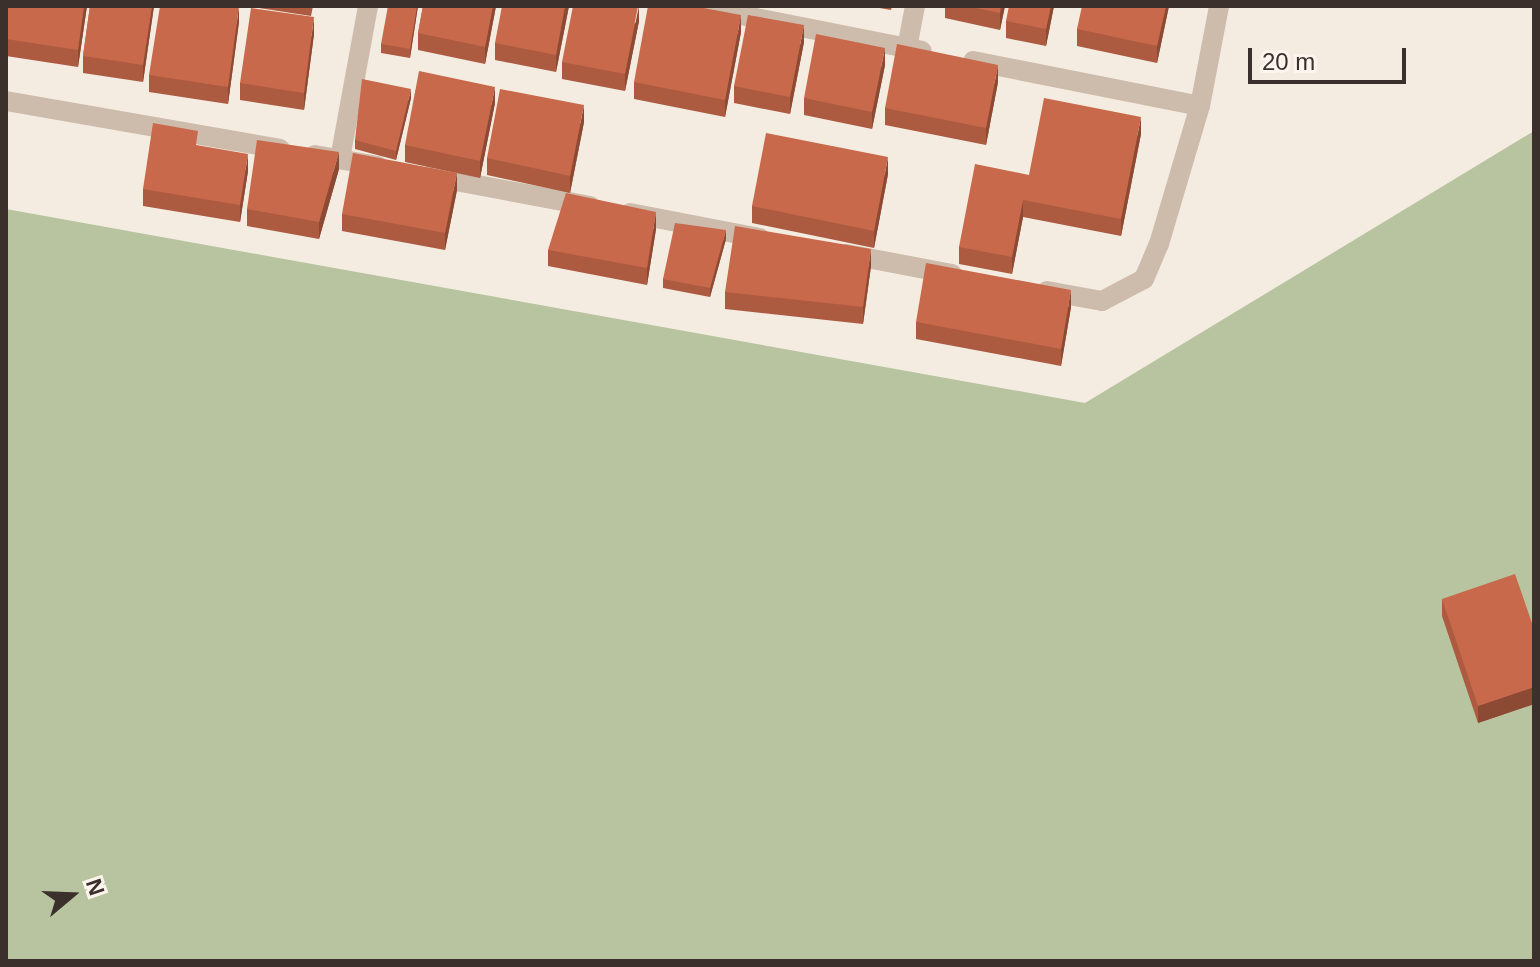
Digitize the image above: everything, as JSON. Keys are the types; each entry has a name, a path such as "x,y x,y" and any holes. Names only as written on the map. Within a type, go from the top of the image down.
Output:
{"street":[{"path":"340,159 368,6"},
{"path":"695,6 1200,106"},
{"path":"907,48 915,6"},
{"path":"1024,287 1102,301 1144,279 1159,244 1200,106 1219,6"},
{"path":"6,101 340,159 776,241"},
{"path":"822,249 978,278"}],"green space":[{"path":"1534,131 1534,961 6,961 6,209 1085,403"}],"building":[{"path":"6,6 84,6 78,50 6,39"},
{"path":"90,6 152,6 143,65 83,56"},
{"path":"160,6 239,6 228,87 149,75"},
{"path":"388,6 417,6 410,49 381,44"},
{"path":"423,6 493,6 485,47 418,33"},
{"path":"502,6 565,6 556,55 495,43"},
{"path":"573,6 638,6 625,74 562,62"},
{"path":"648,6 693,6 741,15 725,100 634,82"},
{"path":"966,6 1001,6 1000,13"},
{"path":"1009,6 1051,6 1046,29 1006,21"},
{"path":"1082,6 1166,6 1157,46 1077,29"},
{"path":"251,8 314,17 304,93 240,83"},
{"path":"748,15 804,25 790,97 734,86"},
{"path":"816,34 885,48 872,112 804,98"},
{"path":"897,44 998,65 986,128 885,108"},
{"path":"419,71 495,87 480,161 405,145"},
{"path":"362,79 411,89 396,151 355,140"},
{"path":"500,89 584,105 570,176 487,158"},
{"path":"1044,98 1141,117 1121,219 1023,200 1012,257 959,247 975,164 1029,175"},
{"path":"153,123 198,131 196,145 248,154 240,205 143,189"},
{"path":"766,133 888,157 874,231 752,206"},
{"path":"257,140 339,152 319,222 247,209"},
{"path":"353,153 457,173 445,233 342,214"},
{"path":"566,193 656,212 647,268 548,250"},
{"path":"675,223 726,230 710,288 663,279"},
{"path":"735,226 871,249 863,307 725,292"},
{"path":"926,263 1071,290 1061,349 916,322"},
{"path":"1515,574 1534,629 1534,687 1478,706 1442,599"}]}
